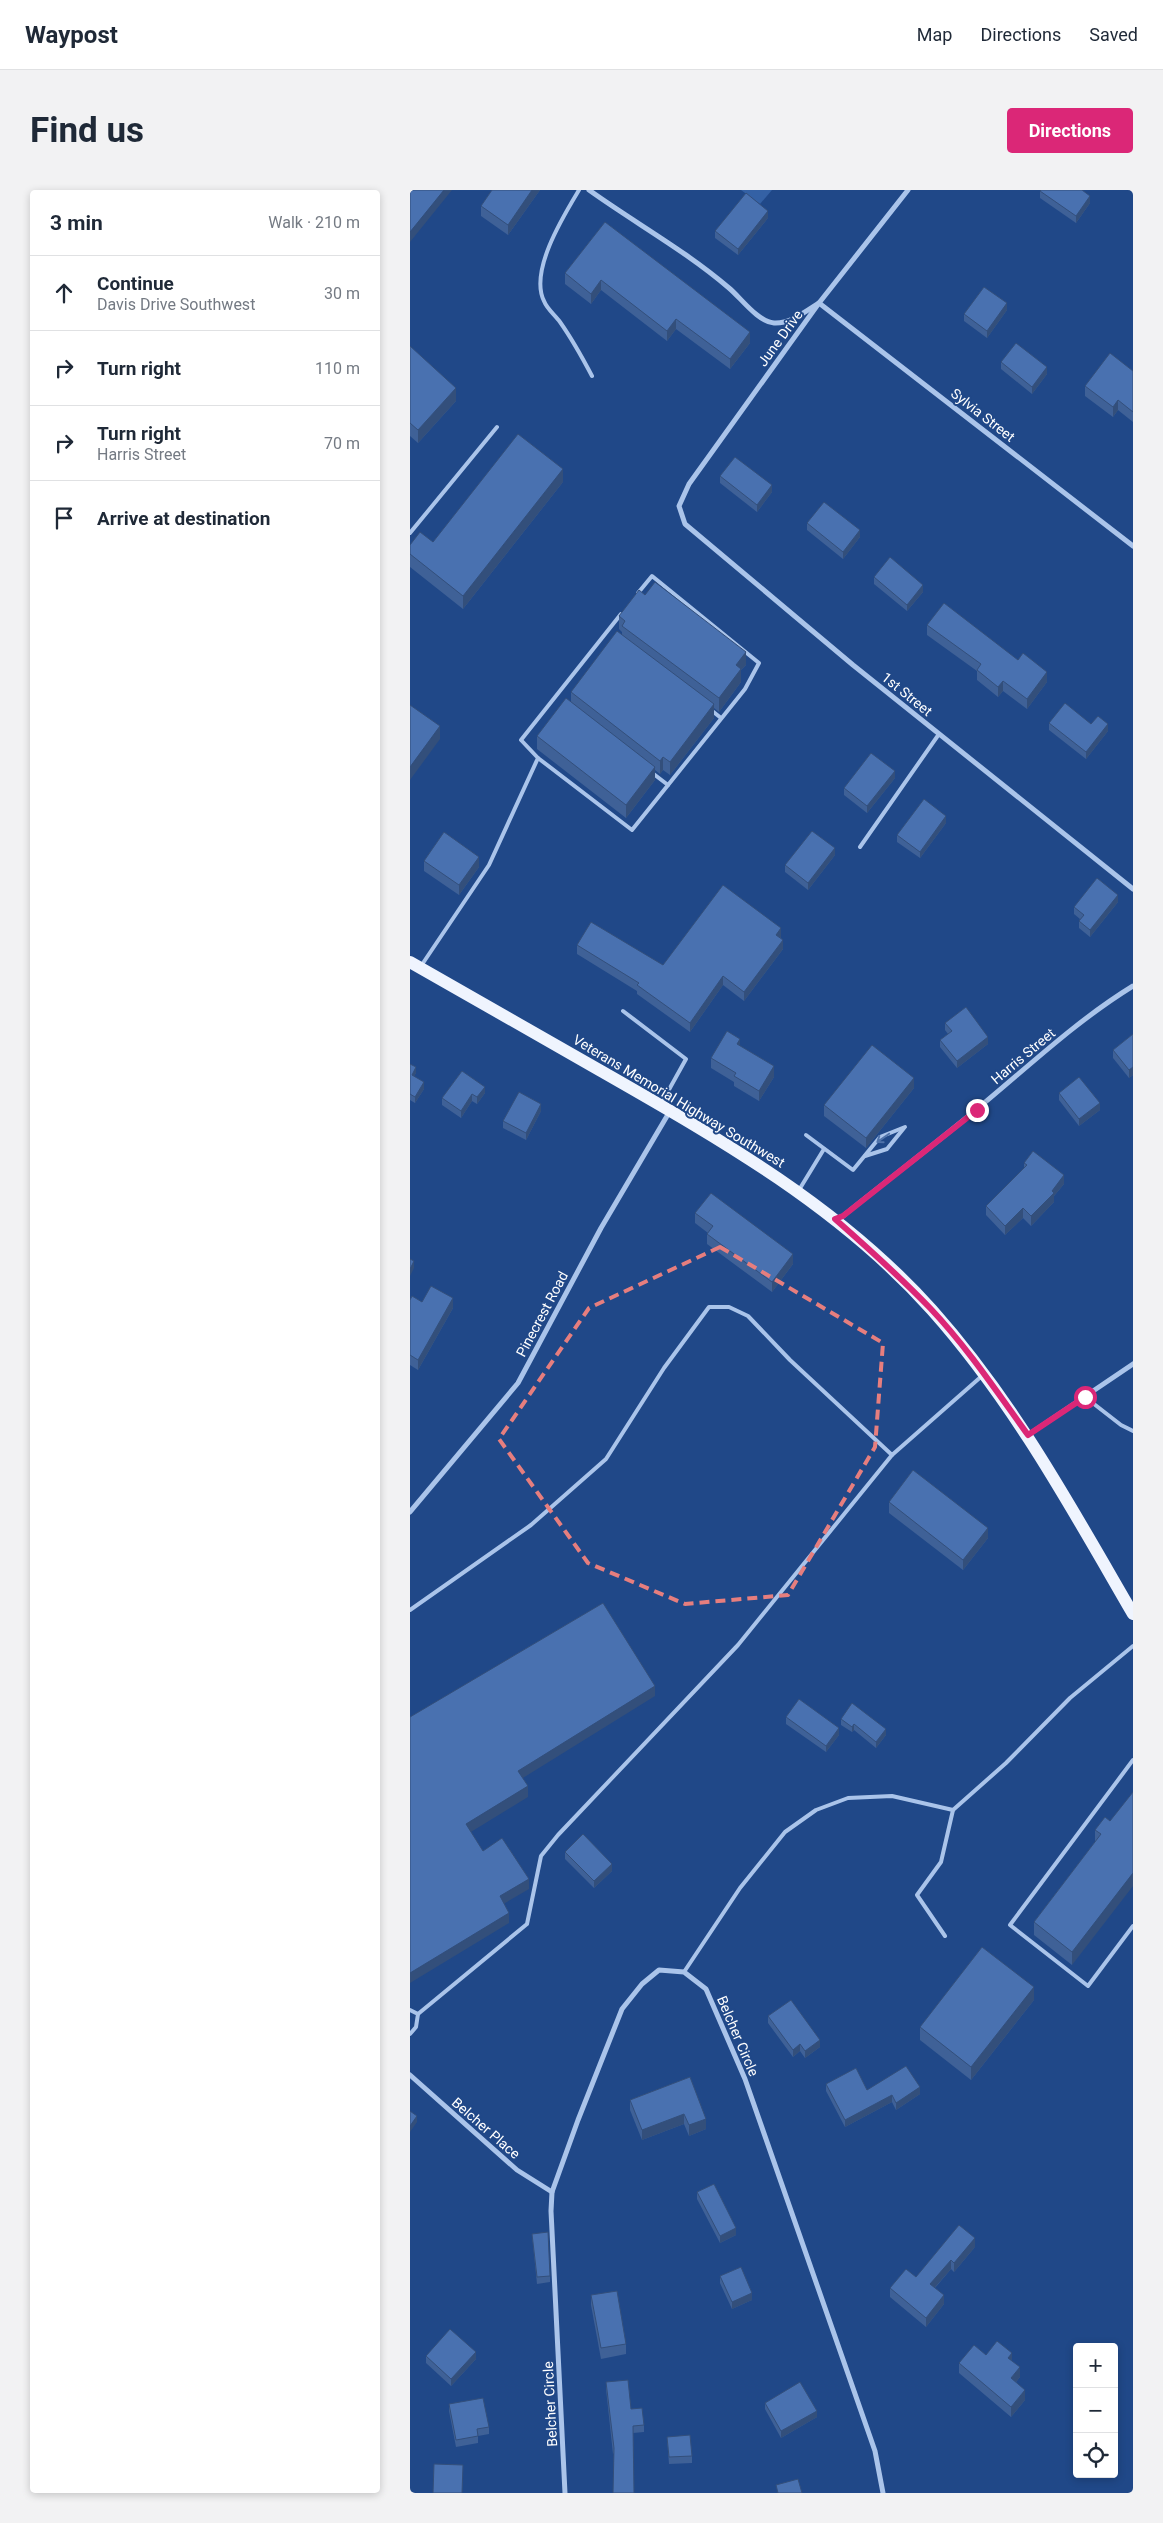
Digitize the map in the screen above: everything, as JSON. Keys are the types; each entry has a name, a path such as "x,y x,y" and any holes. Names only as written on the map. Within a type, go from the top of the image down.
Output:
{"main road":[{"name":"Veterans Memorial Highway Southwest","path":"415,965 720,1140 798,1191 835,1219 884,1262 931,1309 984,1373 1028,1435 1133,1614"}],"street":[{"path":"589,190 679,250 728,287 764,319 774,323 789,320 819,303"},
{"name":"June Drive","path":"679,506 689,484 819,303 908,190"},
{"name":"Sylvia Street","path":"819,303 1133,546"},
{"name":"1st Street","path":"679,506 685,524 939,734 1133,889"},
{"name":"Harris Street","path":"835,1219 843,1216 977,1110 1067,1032 1133,986"},
{"name":"Pinecrest Road","path":"410,1512 518,1383 665,1108"},
{"path":"1028,1435 1133,1364"},
{"name":"Belcher Circle","path":"565,2493 551,2211 552,2192 622,2009 642,1984 659,1970 684,1972 706,1988 745,2079 875,2451 883,2493"},
{"name":"Belcher Place","path":"410,2075 517,2170 552,2192"}],"lane":[{"path":"579,190 550,244 540,278 540,288 544,301 576,346 592,376"},
{"path":"410,533 497,428"},
{"path":"624,611 521,740 538,758 632,830 745,689 759,663 652,576 635,597"},
{"path":"607,632 615,638"},
{"path":"555,698 562,704"},
{"path":"706,707 721,718"},
{"path":"860,847 939,734"},
{"path":"415,965 489,865 538,758"},
{"path":"645,768 668,785"},
{"path":"623,1011 686,1059 665,1108"},
{"path":"806,1135 824,1150 854,1170 865,1156 880,1137 905,1126 887,1149 865,1156"},
{"path":"798,1191 824,1150"},
{"path":"410,1610 532,1525 606,1460 664,1368 709,1307 729,1307 748,1316 790,1360 892,1455"},
{"path":"410,2034 416,2028 418,2014 528,1924 541,1856 546,1849 738,1645 892,1455 984,1373"},
{"path":"1085,1397 1121,1425 1133,1431"},
{"path":"945,1936 917,1895 941,1862 953,1810 1006,1763 1070,1698 1133,1646"},
{"path":"1133,1760 1010,1925 1088,1986 1133,1926"},
{"path":"684,1972 740,1888 785,1832 816,1810 848,1798 892,1796 953,1810"},
{"path":"410,2010 418,2014"}],"highlighted area":[{"path":"720,1247 883,1343 875,1447 788,1595 685,1604 588,1563 499,1439 589,1308"}],"shaded area":[{"path":"741,190 772,190 760,204"}],"building":[{"path":"410,190 444,190 410,232"},
{"path":"492,190 532,190 508,225 481,206"},
{"path":"1041,190 1082,190 1090,196 1076,216"},
{"path":"746,193 768,211 738,249 715,231"},
{"path":"605,222 750,332 730,359 676,319 667,331 601,280 591,294 565,273"},
{"path":"984,287 1007,303 987,331 964,314"},
{"path":"1016,343 1047,367 1032,387 1001,362"},
{"path":"410,346 456,388 418,430 410,423"},
{"path":"1110,353 1133,371 1133,412 1118,400 1113,407 1085,386"},
{"path":"518,434 563,469 463,596 410,554 410,545 420,532 433,542"},
{"path":"735,457 772,485 757,505 720,476"},
{"path":"824,502 860,530 843,552 807,523"},
{"path":"890,557 923,585 907,605 874,577"},
{"path":"655,582 746,652 736,665 741,669 719,698 622,626 625,621 619,616 639,590 645,595"},
{"path":"944,603 1018,660 1023,653 1047,672 1027,699 1003,681 998,687 977,670 981,664 927,625"},
{"path":"617,631 714,704 670,762 663,757 660,761 571,692"},
{"path":"566,698 655,767 626,805 537,736"},
{"path":"1065,703 1091,724 1098,716 1108,724 1086,752 1049,723"},
{"path":"410,705 440,726 410,767"},
{"path":"871,753 895,771 867,806 844,788"},
{"path":"924,799 946,816 920,852 897,835"},
{"path":"812,831 835,848 808,883 785,865"},
{"path":"444,832 479,857 459,885 424,861"},
{"path":"1097,878 1118,895 1090,930 1079,921 1084,915 1074,907"},
{"path":"723,885 781,928 776,935 783,940 744,992 723,976 690,1023 637,985 639,983 577,945 591,922 663,965"},
{"path":"966,1007 988,1037 957,1061 940,1040 952,1031 945,1023"},
{"path":"727,1031 740,1039 737,1044 774,1066 759,1091 734,1076 736,1073 711,1058"},
{"path":"1133,1034 1133,1067 1129,1070 1113,1050"},
{"path":"872,1045 914,1078 866,1138 824,1105"},
{"path":"410,1064 416,1067 412,1075 424,1082 415,1097 410,1094"},
{"path":"462,1071 485,1087 477,1097 472,1094 461,1111 442,1098"},
{"path":"1079,1077 1100,1103 1079,1119 1059,1093"},
{"path":"519,1092 541,1104 526,1133 503,1121"},
{"path":"1033,1151 1064,1175 1052,1191 1054,1193 1031,1216 1023,1208 1005,1226 986,1206 1027,1165 1024,1163"},
{"path":"711,1193 793,1254 772,1282 707,1234 713,1226 695,1213"},
{"path":"410,1259 414,1261 410,1269"},
{"path":"431,1286 453,1298 418,1360 410,1355 410,1300 412,1296 422,1302"},
{"path":"913,1470 988,1528 963,1560 889,1502"},
{"path":"603,1603 655,1686 518,1771 528,1786 466,1824 483,1851 502,1838 529,1879 500,1896 509,1913 410,1973 410,1717"},
{"path":"799,1699 839,1728 826,1746 786,1717"},
{"path":"852,1703 886,1729 876,1742 854,1724 852,1727 841,1719"},
{"path":"1133,1792 1133,1873 1072,1952 1034,1922 1101,1834 1095,1830 1105,1817 1110,1821"},
{"path":"583,1834 612,1864 594,1881 565,1852"},
{"path":"982,1947 1034,1987 971,2067 920,2027"},
{"path":"791,2000 820,2040 805,2051 800,2044 793,2050 768,2016"},
{"path":"906,2066 920,2087 896,2103 892,2095 845,2120 826,2084 856,2068 867,2090"},
{"path":"690,2077 706,2119 689,2125 684,2114 642,2130 630,2100"},
{"path":"410,2111 417,2116 410,2126"},
{"path":"714,2184 736,2228 720,2236 697,2192"},
{"path":"959,2225 975,2238 954,2263 951,2260 930,2284 944,2295 926,2318 890,2288 906,2269 916,2277"},
{"path":"548,2232 550,2276 537,2277 532,2234"},
{"path":"741,2267 752,2293 732,2302 720,2276"},
{"path":"617,2291 626,2344 601,2348 591,2295"},
{"path":"450,2329 476,2352 451,2379 426,2356"},
{"path":"997,2341 1012,2353 1008,2358 1020,2367 1011,2378 1025,2390 1011,2407 959,2363 974,2345 986,2355"},
{"path":"628,2380 631,2409 642,2408 644,2425 633,2426 634,2493 613,2493 614,2448 606,2382"},
{"path":"800,2382 817,2411 781,2431 765,2403"},
{"path":"483,2398 489,2427 477,2429 478,2436 456,2440 449,2404"},
{"path":"690,2435 692,2456 669,2457 667,2437"},
{"path":"434,2464 463,2465 462,2493 433,2493"},
{"path":"798,2479 802,2493 778,2493 776,2485"}],"route":[{"path":"977,1110 901,1168 843,1216 835,1219 884,1262 931,1309 984,1373 1028,1435 1085,1397"}]}
